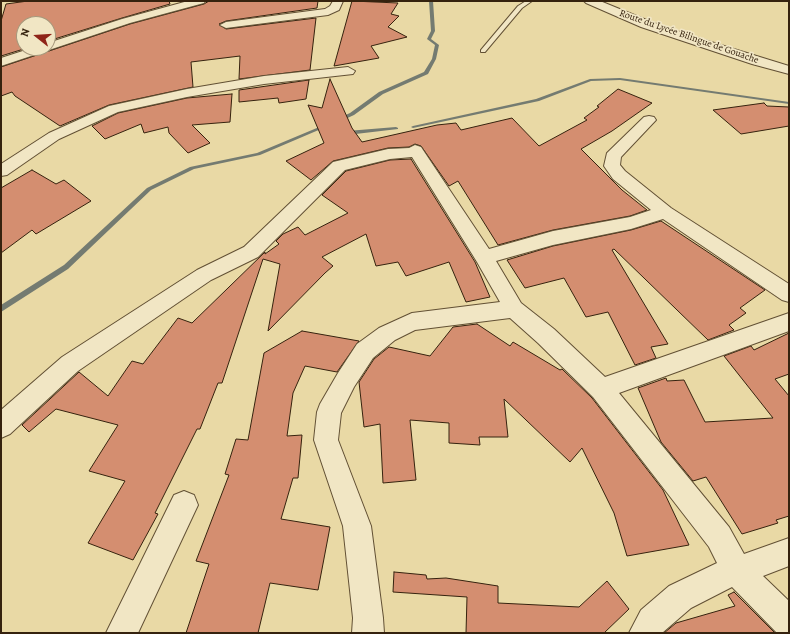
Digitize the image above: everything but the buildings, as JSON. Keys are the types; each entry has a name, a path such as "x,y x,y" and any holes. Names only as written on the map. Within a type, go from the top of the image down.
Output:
{"street":[{"path":"56,44 126,22 200,1"},
{"path":"226,25 328,12 335,8 338,1"},
{"name":"Route du Lycée Bilingue de Gouache","path":"590,1 644,24 789,70"},
{"path":"1,62 19,56"},
{"path":"1,171 54,136 114,109 187,93 264,80 348,71"},
{"path":"649,120 613,156 612,166 619,175 665,212 789,294"},
{"path":"1,426 70,364 204,275 251,252 339,166 346,162 388,154 416,151 484,257 514,309 546,336 601,390 719,537 737,571 789,623"},
{"path":"484,257 553,238 631,223 665,212"},
{"path":"368,633 368,618 357,526 326,440 329,412 364,351 387,334 412,322 514,309"},
{"path":"601,390 789,322"},
{"path":"122,633 184,505"},
{"path":"645,633 652,621 680,597 714,579 789,552"}],"lane":[{"path":"484,51 520,7 529,1"}],"waterway":[{"path":"339,120 352,114 381,93 426,73 434,59 437,45 429,39 433,31 431,1"},
{"path":"413,127 537,100 590,80 620,79 789,103"},
{"path":"1,309 66,267 149,189 192,168 258,154 326,126"},
{"path":"347,133 396,128"}]}
